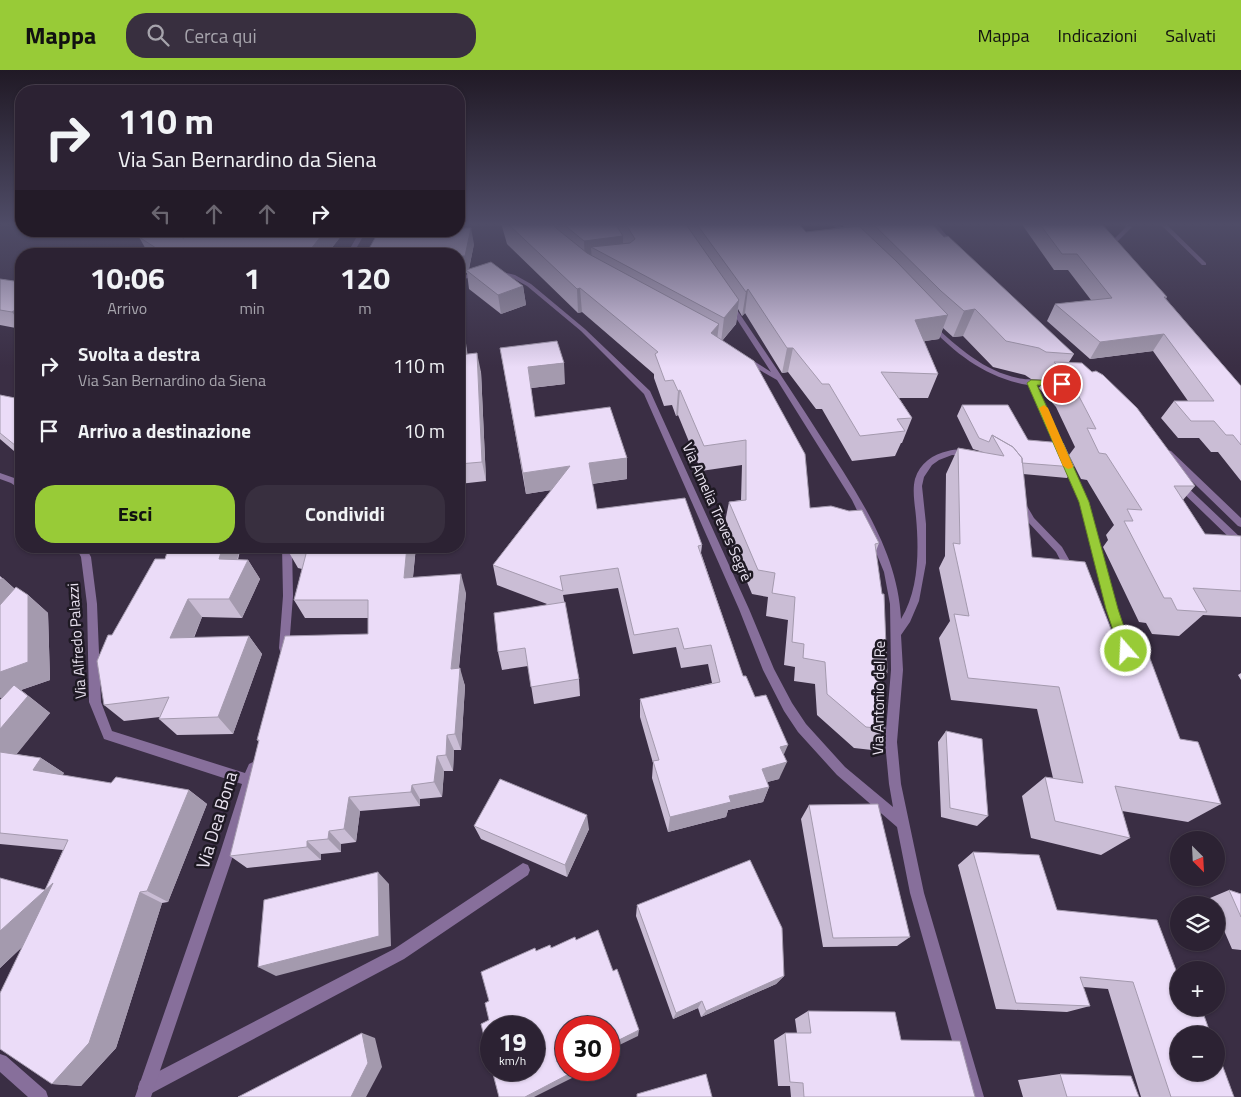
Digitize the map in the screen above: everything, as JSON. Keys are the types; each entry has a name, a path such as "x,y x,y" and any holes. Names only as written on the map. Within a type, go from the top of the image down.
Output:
{"street":[{"name":"Via Amelia Treves Segrè","path":"465,277 497,272 507,273 522,280 583,330 646,393 744,610 769,670 788,707 802,728 841,771 902,823"},
{"name":"Via Antonio del Re","path":"724,295 780,379 856,500 873,533 890,579 895,604 897,670 892,742 893,769 917,893 976,1097"},
{"path":"926,319 951,343 980,366 1007,378 1031,383 1069,386"},
{"path":"741,357 780,379"},
{"path":"1031,383 1084,502 1112,609 1128,655 1111,637"},
{"path":"1158,444 1241,524"},
{"path":"896,634 907,620 916,594 923,549 918,486 920,476 928,462 939,456 959,452 978,455"},
{"path":"1168,474 1241,544"},
{"path":"0,476 15,482"},
{"path":"1018,495 1031,520 1059,550 1074,581"},
{"name":"Via Alfredo Palazzi","path":"84,553 86,557 92,604 96,702 108,734 249,780"},
{"path":"282,661 288,596 287,553"},
{"name":"Via Dea Bona","path":"145,1092 227,853 257,753"},
{"path":"145,1092 399,954 523,870"},
{"path":"0,1062 40,1097"}],"building":[{"path":"467,271 503,271 523,286 498,295"},
{"path":"558,271 620,271 719,324 711,333 754,361 805,454 810,508 831,506 849,511 862,510 879,543 875,544 882,594 884,594 887,673 879,671 885,729 866,727 827,694 825,662 803,658 804,644 792,642 795,597 772,593 775,573 758,570 729,502 746,500 746,440 704,446 680,390 678,391 673,380 665,381 655,354 658,352 580,288 577,289"},
{"path":"636,271 719,271 739,300 724,318"},
{"path":"731,271 906,271 948,315 915,320 938,374 881,372 912,418 897,419 905,431 860,436 829,384 822,384 793,348 787,348 748,289 746,292"},
{"path":"921,271 985,271 1074,354 1046,352 1039,348 1006,341 975,309 964,311"},
{"path":"1090,271 1144,271 1167,297 1164,297 1241,386 1241,445 1233,435 1226,435 1214,421 1191,421 1174,401 1214,401 1164,334 1100,342 1055,304 1112,298"},
{"path":"0,279 15,281 15,310 12,312 0,310"},
{"path":"557,341 564,363 528,367 535,417 610,407 627,458 589,463 597,509 685,498 702,545 698,546 743,676 746,676 755,697 766,695 788,745 780,747 787,762 762,769 769,787 729,796 731,802 670,817 653,761 659,760 640,699 720,682 711,645 684,649 678,628 634,635 618,568 560,576 563,591 493,565 570,466 523,473 500,348"},
{"path":"477,353 482,462 465,463 465,354"},
{"path":"1054,362 1082,363 1092,372 1096,371 1103,375 1137,408 1195,486 1174,486 1205,534 1241,536 1241,591 1193,588 1207,612 1177,610 1171,598 1164,598 1124,521 1133,521 1127,509 1142,510 1106,454 1099,453 1087,428 1096,429 1071,381"},
{"path":"0,395 15,398 15,445 0,433"},
{"path":"962,405 1008,405 1028,440 1063,443 1074,467 1022,463 1022,458 1013,447 992,435 989,442 979,438"},
{"path":"992,435 1013,447 1022,458 1032,557 1085,562 1116,642 1145,645 1180,739 1198,742 1221,804 1115,786 1130,838 1055,821 1045,777 1083,783 1059,687 968,678 954,614 969,616 953,543 960,544 958,448 1004,456"},
{"path":"167,553 221,553 219,559 248,560 229,599 188,599 170,638 249,636 218,717 159,719 169,697 104,705 97,661 108,635 112,635 155,559 165,559"},
{"path":"302,553 406,553 404,578 461,574 451,669 460,668 455,734 447,735 446,755 437,756 434,782 412,785 411,792 349,797 344,829 329,831 328,839 307,841 307,847 230,856 259,740 257,740 285,636 368,634 368,600 294,600 306,554"},
{"path":"16,587 28,595 28,662 0,672 0,605"},
{"path":"565,602 579,679 531,687 525,648 498,652 494,613"},
{"path":"14,685 28,696 0,729 0,700"},
{"path":"946,731 982,739 988,816 950,808"},
{"path":"0,752 41,758 33,770 111,783 116,777 189,790 147,891 140,892 89,1043 52,1084 0,1049 0,993 53,883 0,931 0,878 45,890 68,840 0,833"},
{"path":"500,779 587,815 565,865 474,826"},
{"path":"878,804 910,937 833,938 809,805"},
{"path":"973,852 1039,855 1057,910 1157,920 1173,961 1170,961 1170,1016 1204,1016 1208,1026 1170,1026 1170,1081 1225,1081 1225,1072 1234,1097 1171,1097 1133,982 1080,977 1090,1006 1016,1003"},
{"path":"750,860 782,928 784,976 706,1011 702,1001 676,1013 637,905"},
{"path":"378,872 379,936 258,967 264,900"},
{"path":"1229,890 1241,894 1241,917"},
{"path":"598,930 613,971 617,969 639,1030 620,1040 620,1016 555,1016 556,1081 525,1097 499,1097 495,1081 545,1081 545,1016 488,1016 485,1003 489,1001 481,972 535,948 536,951 550,945 551,948 575,937 576,940"},
{"path":"808,1011 895,1012 901,1040 960,1041 975,1097 804,1097 803,1083 790,1082 785,1033 811,1033"},
{"path":"362,1033 368,1063 351,1097 238,1097"},
{"path":"706,1074 712,1097 637,1097 637,1094"},
{"path":"1060,1074 1131,1076 1139,1097 1067,1097"}],"slow traffic":[{"path":"1044,408 1068,466"}],"route":[{"path":"1062,384 1031,383 1044,408 1084,502 1112,609 1126,651"}]}
